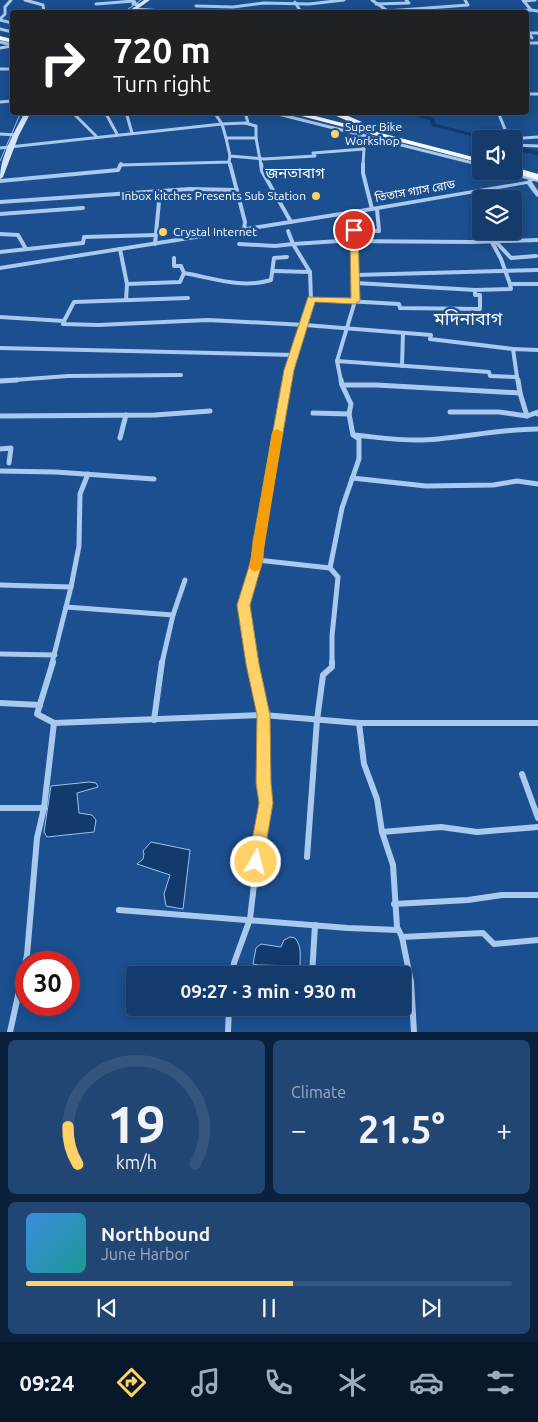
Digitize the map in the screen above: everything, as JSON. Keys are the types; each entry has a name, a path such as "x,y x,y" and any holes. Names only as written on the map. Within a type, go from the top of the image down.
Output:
{"highway":[{"path":"303,115 357,132 472,159"},
{"path":"343,115 472,153"},
{"path":"522,169 535,176"},
{"path":"522,172 535,176"}],"main road":[{"path":"135,7 147,0"},
{"path":"0,177 16,135 26,115"}],"street":[{"path":"1,21 5,14 5,7 11,0"},
{"path":"25,0 43,4 44,10"},
{"path":"196,6 233,7 295,1 310,4 344,0"},
{"path":"372,0 385,10"},
{"path":"376,4 409,3 406,0"},
{"path":"406,10 468,5 465,0"},
{"path":"523,0 535,0"},
{"path":"523,0 531,10 538,11"},
{"path":"96,4 134,1 136,3 135,7 160,10"},
{"path":"5,14 10,15"},
{"path":"532,38 529,33 538,33"},
{"path":"75,115 96,136"},
{"path":"107,115 117,134"},
{"path":"127,115 132,133"},
{"path":"216,115 222,125 226,138 230,156 229,162 245,222 244,230"},
{"path":"246,115 248,123"},
{"path":"283,115 357,132 472,163"},
{"path":"499,115 505,130"},
{"path":"0,154 10,150 96,136 248,123 256,126 256,138 262,171 269,187 291,222"},
{"path":"330,568 339,521 352,478 358,467 361,447 359,439 353,435 349,414 351,404 342,385 337,361 355,301 354,230 379,231 363,173 364,149 357,132"},
{"path":"0,134 16,135"},
{"path":"522,138 538,137"},
{"path":"226,138 256,138"},
{"path":"522,145 538,146"},
{"path":"0,148 10,150"},
{"path":"230,156 259,159 315,156 313,153 364,149"},
{"path":"0,181 118,170 121,164 229,162"},
{"path":"522,174 535,176 538,195"},
{"name":"তিতাস গ্যাস রোড","path":"482,190 535,176"},
{"path":"0,202 190,189 238,190"},
{"path":"155,244 160,191"},
{"name":"তিতাস গ্যাস রোড","path":"0,268 472,192"},
{"path":"0,214 83,208"},
{"path":"339,241 340,228 358,226"},
{"path":"234,966 250,919 258,842 266,803 263,715 252,664 244,605 257,560 258,541 289,370 305,325 311,299 310,272 293,244 288,231"},
{"path":"0,234 18,235 26,249"},
{"path":"0,252 83,242 84,237 156,235"},
{"path":"239,244 275,246 339,241 494,242 538,240"},
{"path":"494,242 511,258 536,256"},
{"path":"356,283 476,290 511,289 494,242"},
{"path":"120,249 127,284 126,300"},
{"path":"184,273 257,284 271,280 274,271 274,258 287,257"},
{"path":"127,284 180,282 184,273 181,266 174,266 174,258"},
{"path":"356,275 538,270"},
{"path":"274,271 310,272"},
{"path":"510,284 538,284"},
{"path":"311,299 399,304 400,308 480,309 480,295 475,295 476,290"},
{"path":"64,321 74,302 188,298"},
{"path":"0,317 64,321"},
{"path":"64,321 63,324 98,325 208,320 305,325 431,335 430,339 513,349 538,350"},
{"path":"402,366 403,333"},
{"path":"0,348 294,355"},
{"path":"513,349 520,393 527,416"},
{"path":"337,361 489,372 490,376 518,377"},
{"path":"0,380 68,376 180,376"},
{"path":"342,385 376,385 520,393"},
{"path":"0,416 126,416 210,411"},
{"path":"450,412 499,412 527,416 538,412 538,414"},
{"path":"313,413 349,414"},
{"path":"120,438 126,416"},
{"path":"353,435 422,440 493,433 509,429 538,429"},
{"path":"0,449 11,448 10,463"},
{"path":"0,471 88,474 154,479"},
{"path":"88,474 80,494 79,546 71,586 55,656 37,714 54,723 263,715 358,723 538,722"},
{"path":"352,478 426,486 493,485 517,481 538,484"},
{"path":"257,560 330,568 338,577 332,636 332,667 323,675 317,720 307,857"},
{"path":"154,720 159,677 173,615 185,580"},
{"path":"0,585 71,586"},
{"path":"66,607 173,615"},
{"path":"0,654 55,656"},
{"path":"0,703 40,705"},
{"path":"10,1032 19,982 27,955 37,838 44,808 54,723"},
{"path":"358,723 364,764 377,800 382,832 393,866 394,904 398,930 402,937 411,982 414,1032"},
{"path":"522,774 538,818"},
{"path":"0,808 44,808"},
{"path":"382,832 442,827 477,832 538,827"},
{"path":"394,904 468,900 502,895 538,895"},
{"path":"119,910 398,930"},
{"path":"313,966 315,925"},
{"path":"402,937 483,933 494,944 538,940"},
{"path":"228,1032 229,1016"}],"water":[{"path":"96,783 98,787 77,793 79,813 92,815 96,820 94,832 47,837 44,832 51,786"},
{"path":"151,842 190,850 183,909 166,906 164,894 170,875 137,864 143,859 143,851"},
{"path":"290,937 295,938 299,945 300,966 253,964 256,948 261,944 281,947 284,940"}],"waterway":[{"path":"127,10 141,0"},
{"path":"0,161 20,115"},
{"path":"415,115 432,119 434,125 472,134"},
{"path":"522,150 538,153"}],"slow traffic":[{"path":"255,568 277,432"}],"place":[{"name":"Super Bike Workshop","path":"335,134"},
{"name":"Inbox kitches Presents Sub Station","path":"316,196"},
{"name":"Crystal Internet","path":"163,232"}],"district":[{"name":"জনতাবাগ","path":"295,173"},
{"name":"মদিনাবাগ","path":"468,319"}],"route":[{"path":"256,862 266,803 263,715 252,664 244,605 257,560 258,541 289,370 305,325 311,299 355,301 354,230"}]}
